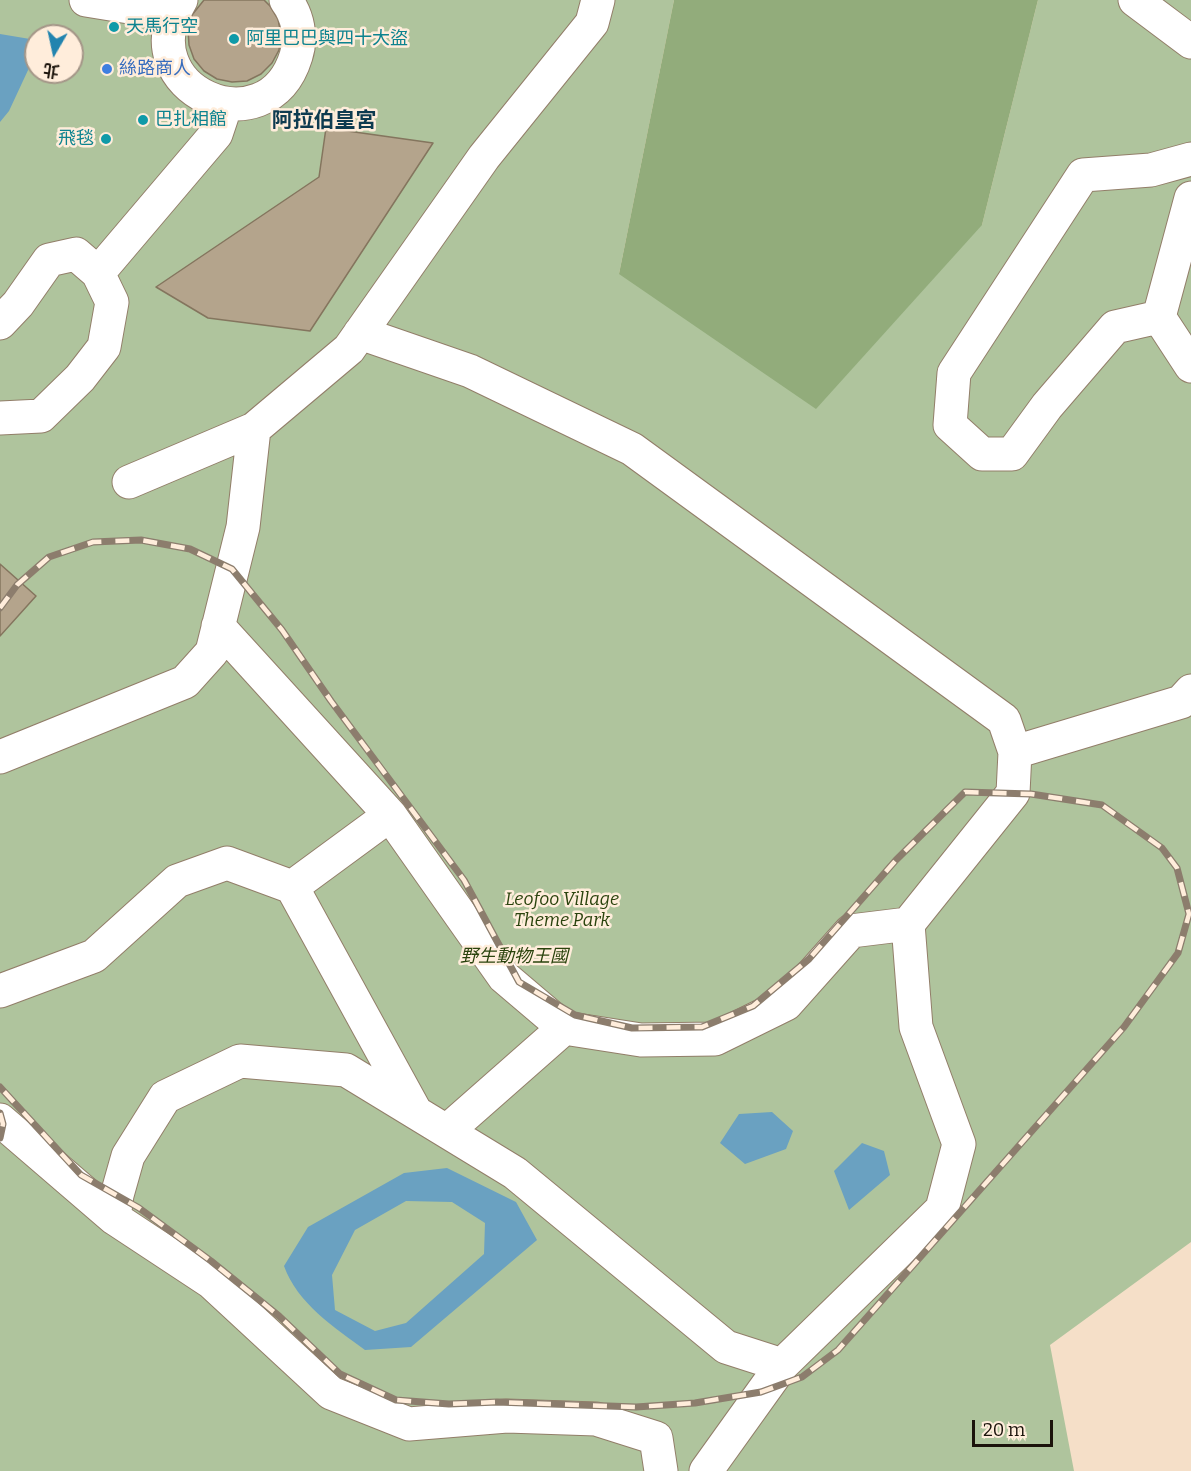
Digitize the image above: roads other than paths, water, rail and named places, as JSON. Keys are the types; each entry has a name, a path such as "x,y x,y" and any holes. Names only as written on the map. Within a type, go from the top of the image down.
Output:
{"street":[{"path":"86,0 177,7 167,35 170,57 180,77 196,93 216,102 238,105 260,99 279,87 292,69 299,48 298,27 286,0"},
{"path":"129,482 254,429 349,349 484,158 592,23 598,0"},
{"path":"1135,0 1191,42"},
{"path":"98,273 216,135 226,104"},
{"path":"1159,317 1115,327 1047,406 1012,454 982,454 950,425 954,373 1083,175 1151,170 1191,159"},
{"path":"1191,198 1159,317 1191,366"},
{"path":"0,323 18,304 49,260 76,254 98,273 112,302 104,347 80,378 41,416 0,418"},
{"path":"360,333 470,371 632,449 1004,720 1015,752 1013,793 908,924 916,1027 959,1144 942,1209 782,1365 706,1471"},
{"path":"0,757 185,682 212,652 243,526 254,429"},
{"path":"218,626 390,815 504,977 564,1028 642,1040 715,1039 786,1005 851,931 908,924"},
{"path":"1015,752 1181,702 1191,691"},
{"path":"292,887 390,815"},
{"path":"0,992 94,956 177,881 226,863 292,887 416,1113"},
{"path":"447,1131 564,1028"},
{"path":"114,1218 117,1195 128,1156 165,1097 240,1062 346,1070 515,1173 726,1347 782,1365"},
{"path":"0,1120 114,1218 211,1282 332,1392 409,1424 507,1416 596,1419 656,1438 661,1471"}],"water":[{"path":"0,34 24,38 24,79 9,111 0,122"},
{"path":"772,1112 793,1131 786,1149 745,1164 720,1143 739,1114"},
{"path":"862,1143 884,1151 890,1175 849,1210 834,1171"},
{"path":"447,1168 516,1202 537,1240 411,1347 365,1350 330,1324 307,1303 298,1292 284,1266 308,1227 404,1173","holes":["406,1201 452,1202 485,1223 484,1254 406,1323 375,1331 335,1310 332,1275 355,1230"]}],"railway":[{"path":"0,608 17,585 49,557 93,542 141,540 190,549 232,569 282,630 331,701 464,880 519,982 575,1015 632,1028 702,1027 753,1006 809,959 896,860 965,792 1031,794 1102,805 1162,848 1177,868 1189,914 1178,953 1124,1027 838,1350 802,1377 761,1392 695,1403 636,1407 497,1402 449,1404 396,1400 340,1374 279,1316 211,1261 139,1208 81,1175 0,1087"},
{"path":"0,1113 3,1124 0,1138"}],"place":[{"name":"天馬行空","path":"114,27"},
{"name":"阿里巴巴與四十大盜","path":"234,39"},
{"name":"絲路商人","path":"107,69"},
{"name":"巴扎相館","path":"143,120"},
{"name":"飛毯","path":"106,139"}],"district":[{"name":"阿拉伯皇宮","path":"324,121"}],"park label":[{"name":"Leofoo Village Theme Park","path":"562,910"},
{"name":"野生動物王國","path":"514,957"}]}
